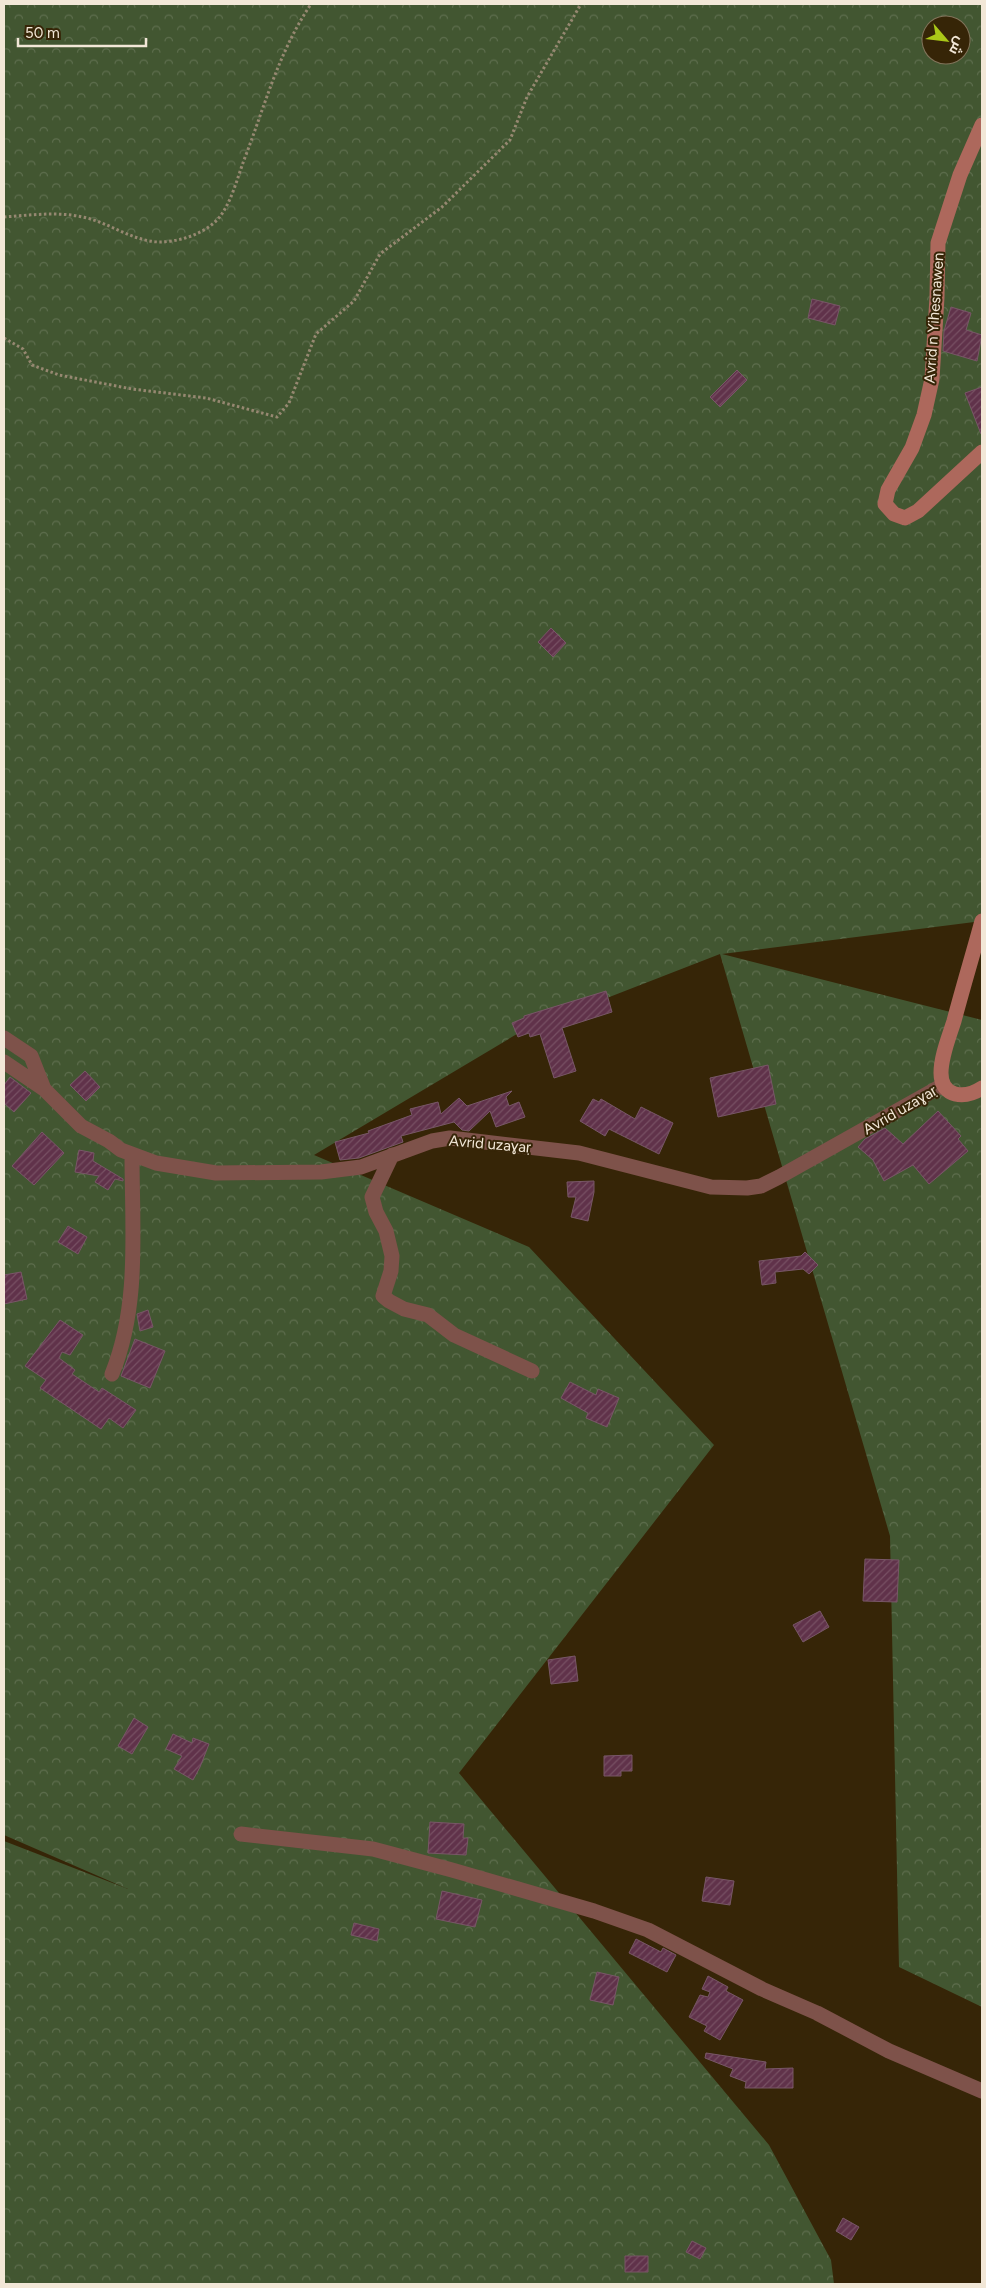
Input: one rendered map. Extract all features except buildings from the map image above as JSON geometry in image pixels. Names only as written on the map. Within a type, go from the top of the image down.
[{"type":"street","name":"Avrid n Yiḥesnawen","points":[[982,125],[960,175],[938,243],[932,379],[924,415],[912,448],[888,490],[886,504],[894,514],[905,518],[918,511],[982,452]]},
{"type":"street","points":[[982,921],[941,1072],[943,1085],[950,1093],[961,1096],[974,1094],[982,1088]]},
{"type":"street","name":"Avrid uzaɣaṛ","points":[[4,1038],[31,1056],[44,1089],[81,1126],[132,1155],[188,1170],[216,1173],[321,1172],[361,1167],[432,1141],[450,1138],[579,1153],[711,1187],[747,1188],[761,1186],[779,1177],[943,1085]]},
{"type":"street","points":[[4,1062],[44,1089]]},
{"type":"street","points":[[112,1374],[129,1320],[132,1270],[132,1155]]},
{"type":"street","points":[[392,1155],[372,1197],[376,1212],[386,1231],[392,1256],[391,1272],[383,1296],[404,1309],[428,1316],[454,1335],[532,1372]]},
{"type":"street","points":[[241,1834],[373,1849],[594,1911],[648,1930],[762,1989],[849,2028],[889,2050],[982,2091]]},
{"type":"path","points":[[4,217],[56,214],[87,218],[133,236],[159,242],[183,239],[205,230],[218,218],[234,189],[272,78],[291,34],[311,4]]},
{"type":"path","points":[[4,338],[22,349],[32,365],[59,375],[132,389],[206,398],[277,416],[289,403],[316,334],[354,301],[380,254],[442,207],[510,140],[527,97],[581,4]]},
{"type":"green space","points":[[4,4],[982,4],[982,921],[722,954],[982,1020],[982,2007],[899,1967],[890,1536],[720,954],[522,1031],[314,1155],[529,1247],[714,1445],[459,1773],[769,2145],[831,2260],[834,2284],[4,2284],[4,1841],[128,1889],[4,1835]]}]
